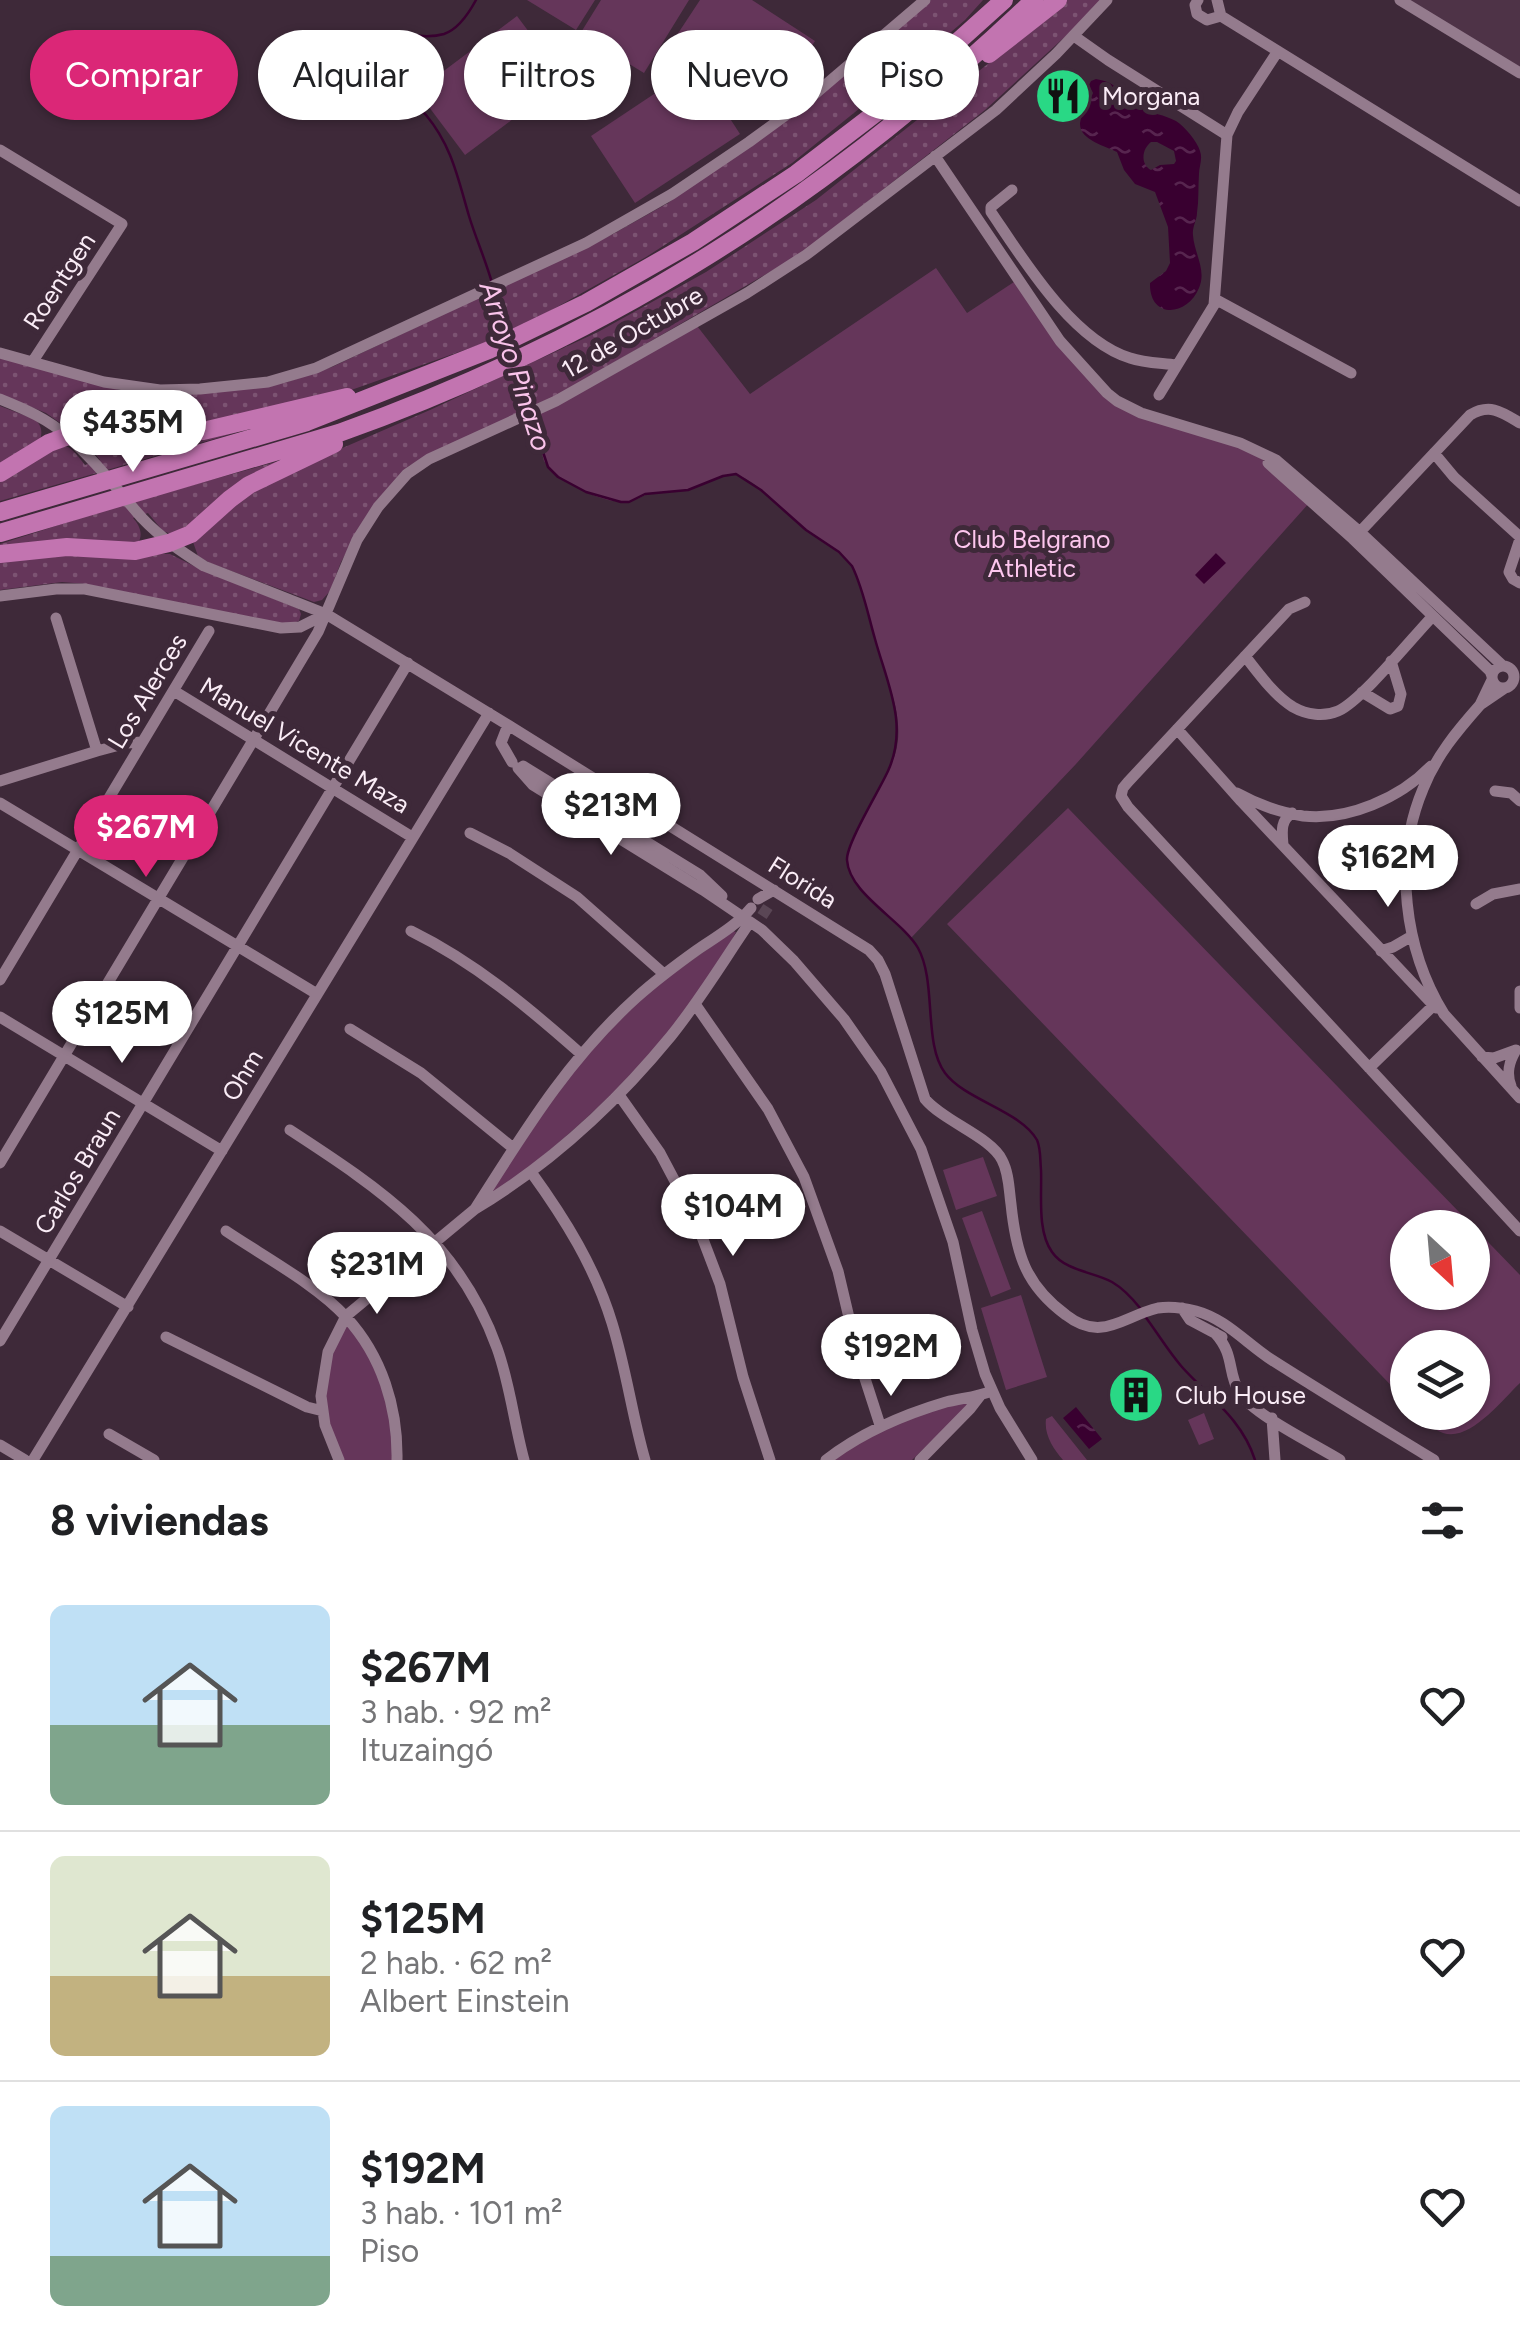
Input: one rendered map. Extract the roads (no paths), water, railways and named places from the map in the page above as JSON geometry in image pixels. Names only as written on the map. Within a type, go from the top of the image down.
[{"type":"highway","points":[[965,30],[991,0]]},
{"type":"highway","points":[[971,30],[1004,0]]},
{"type":"highway","points":[[979,50],[1034,0]]},
{"type":"highway","points":[[979,60],[1058,0]]},
{"type":"highway","points":[[0,512],[289,428],[489,350],[640,274],[745,209],[867,120]]},
{"type":"highway","points":[[0,554],[67,547],[135,551],[191,534],[250,486],[394,413],[538,350],[644,294],[747,232],[846,163],[899,120]]},
{"type":"highway","points":[[0,473],[66,435],[108,424],[168,432],[203,430],[411,383]]},
{"type":"highway","points":[[0,532],[304,444],[394,413]]},
{"type":"highway","points":[[191,534],[191,557]]},
{"type":"street","points":[[0,354],[114,384],[160,390],[268,382],[316,368],[604,235],[702,174],[816,93],[924,0]]},
{"type":"street","name":"12 de Octubre","points":[[0,1163],[318,632],[357,540],[398,483],[429,459],[556,401],[775,275],[996,110],[1107,0]]},
{"type":"street","points":[[1198,0],[1195,10],[1199,17],[1207,20],[1221,16]]},
{"type":"street","points":[[1217,0],[1221,16],[1520,201]]},
{"type":"street","points":[[1400,0],[1520,73]]},
{"type":"street","points":[[1074,36],[1227,135]]},
{"type":"street","points":[[1159,396],[1211,314],[1216,299],[1227,135],[1278,51]]},
{"type":"street","name":"Roentgen","points":[[0,150],[122,224],[33,361]]},
{"type":"street","points":[[935,156],[1060,341],[1107,393],[1160,420],[1240,443],[1356,536],[1512,673]]},
{"type":"street","points":[[1012,190],[991,206],[991,212],[1058,306],[1115,352],[1176,364]]},
{"type":"street","points":[[1216,299],[1351,373]]},
{"type":"street","name":"Florida","points":[[0,399],[34,414],[66,435],[144,520],[169,543],[204,566],[326,614],[489,713],[507,729],[856,940],[878,960],[925,1099],[993,1149],[1002,1160],[1018,1253],[1039,1290],[1068,1317],[1083,1325],[1107,1327],[1166,1307],[1200,1312],[1434,1460]]},
{"type":"street","points":[[1356,536],[1464,420],[1480,410],[1497,410],[1520,423]]},
{"type":"street","points":[[1434,453],[1454,477],[1520,538],[1508,572],[1520,584]]},
{"type":"street","points":[[1356,536],[1432,617],[1490,670],[1495,686],[1512,673]]},
{"type":"street","points":[[0,596],[85,589],[292,629],[326,614]]},
{"type":"street","points":[[1305,602],[1289,609],[1177,729],[1123,788],[1123,799],[1520,1232]]},
{"type":"street","points":[[1245,656],[1278,694],[1303,712],[1338,712],[1432,617]]},
{"type":"street","points":[[56,618],[97,751]]},
{"type":"street","name":"Los Alerces","points":[[0,980],[209,631]]},
{"type":"street","points":[[1362,692],[1390,709],[1398,706],[1401,694],[1391,661]]},
{"type":"street","name":"Carlos Braun","points":[[0,1342],[408,663]]},
{"type":"street","points":[[1480,705],[1497,668],[1512,673]]},
{"type":"street","points":[[1437,1007],[1412,936],[1406,887],[1413,818],[1440,755],[1456,732],[1512,673]]},
{"type":"street","name":"Manuel Vicente Maza","points":[[174,691],[412,837]]},
{"type":"street","name":"Ohm","points":[[34,1460],[489,713]]},
{"type":"street","points":[[507,729],[501,742],[522,768],[753,914],[844,1019],[881,1072],[912,1129],[959,1265],[986,1394],[1032,1460]]},
{"type":"street","points":[[1177,729],[1516,1094]]},
{"type":"street","points":[[0,765],[2,780],[97,751],[142,742]]},
{"type":"street","points":[[1231,790],[1292,813],[1336,814],[1388,797],[1415,781],[1440,755]]},
{"type":"street","points":[[1495,792],[1511,793],[1520,801]]},
{"type":"street","points":[[1388,797],[1404,804],[1413,818]]},
{"type":"street","points":[[0,802],[317,994]]},
{"type":"street","points":[[1283,845],[1282,826],[1292,813]]},
{"type":"street","points":[[470,832],[568,891],[664,974]]},
{"type":"street","points":[[1476,904],[1493,894],[1520,888]]},
{"type":"street","points":[[336,1459],[322,1411],[322,1396],[325,1364],[346,1316],[475,1209],[531,1172],[618,1094],[695,1004],[753,914],[774,890]]},
{"type":"street","points":[[475,1209],[554,1087],[580,1054],[664,974],[753,914]]},
{"type":"street","points":[[410,931],[454,954],[498,985],[580,1054]]},
{"type":"street","points":[[1381,951],[1412,936]]},
{"type":"street","points":[[1520,991],[1520,1008]]},
{"type":"street","points":[[695,1004],[768,1109],[804,1177],[838,1271],[859,1360],[880,1425]]},
{"type":"street","points":[[1369,1068],[1437,1007]]},
{"type":"street","points":[[0,1017],[222,1151]]},
{"type":"street","points":[[350,1029],[420,1073],[513,1148]]},
{"type":"street","points":[[1482,1057],[1494,1058],[1519,1046]]},
{"type":"street","points":[[1516,1094],[1508,1073],[1519,1046]]},
{"type":"street","points":[[618,1094],[660,1154],[696,1221],[720,1284],[742,1378],[770,1460]]},
{"type":"street","points":[[290,1130],[378,1191],[436,1242],[470,1290],[490,1330],[503,1367],[524,1460]]},
{"type":"street","points":[[531,1172],[579,1244],[605,1302],[645,1460]]},
{"type":"street","points":[[0,1231],[128,1307]]},
{"type":"street","points":[[226,1232],[346,1316],[376,1360],[387,1387],[395,1421],[397,1460]]},
{"type":"street","points":[[1182,1308],[1190,1320],[1216,1333],[1225,1344],[1245,1400],[1340,1460]]},
{"type":"street","points":[[166,1337],[322,1411]]},
{"type":"street","points":[[826,1460],[880,1425],[946,1402],[986,1394]]},
{"type":"street","points":[[920,1460],[986,1394]]},
{"type":"street","points":[[1272,1418],[1275,1460]]},
{"type":"street","points":[[110,1434],[154,1460]]},
{"type":"street","points":[[0,1445],[25,1460]]},
{"type":"water","points":[[1091,81],[1111,84],[1140,108],[1176,121],[1200,151],[1193,232],[1201,281],[1193,298],[1178,309],[1162,308],[1151,295],[1150,283],[1170,263],[1168,227],[1155,192],[1135,184],[1117,152],[1088,138],[1081,129],[1081,119],[1093,93]],"holes":[[[1151,142],[1174,151],[1176,161],[1151,170],[1145,164],[1144,152]]]},
{"type":"water","points":[[1216,553],[1226,563],[1204,584],[1195,575]]},
{"type":"water","points":[[1076,1407],[1102,1439],[1089,1449],[1063,1418]]},
{"type":"waterway","name":"Arroyo Pinazo","points":[[476,0],[449,32],[432,36],[384,34],[364,42],[356,52],[365,79],[416,106],[442,139],[492,283]]},
{"type":"waterway","name":"Arroyo Pinazo","points":[[495,291],[507,331]]},
{"type":"waterway","name":"Arroyo Pinazo","points":[[518,368],[529,408]]},
{"type":"waterway","name":"Arroyo Pinazo","points":[[531,416],[548,467],[586,492],[629,502],[645,494],[688,490],[736,474],[852,566],[890,688],[897,737],[888,771],[848,852],[850,872],[866,895],[918,948],[927,978],[934,1046],[945,1073],[966,1091],[1019,1121],[1037,1140],[1042,1223],[1052,1252],[1072,1267],[1116,1285],[1140,1308]]},
{"type":"waterway","name":"Arroyo Pinazo","points":[[1144,1315],[1182,1367],[1233,1420],[1255,1460]]},
{"type":"tunnel","points":[[762,916],[768,907]]},
{"type":"place","name":"Morgana","points":[[1063,96]]},
{"type":"place","name":"Club House","points":[[1136,1395]]},
{"type":"park label","name":"Club Belgrano Athletic","points":[[1032,554]]}]
